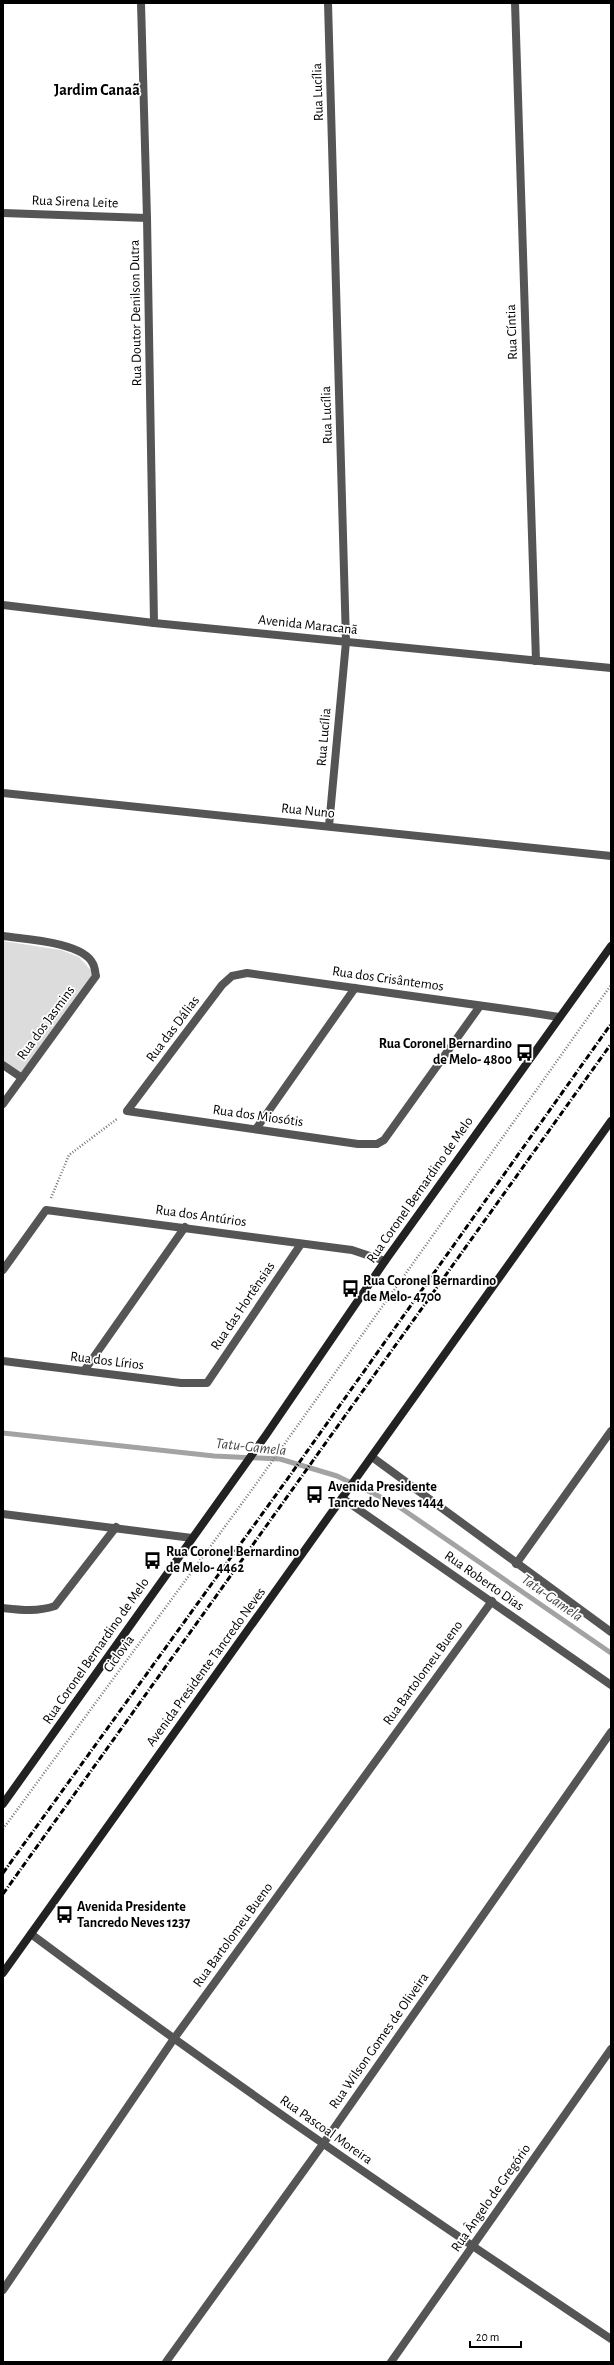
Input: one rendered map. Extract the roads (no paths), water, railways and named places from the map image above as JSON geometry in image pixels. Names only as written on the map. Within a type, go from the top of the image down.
[{"type":"main road","name":"Rua Coronel Bernardino de Melo","points":[[3,1804],[266,1435],[385,1261],[611,946]]},
{"type":"main road","name":"Avenida Presidente Tancredo Neves","points":[[3,1973],[611,1121]]},
{"type":"street","name":"Rua Doutor Denilson Dutra","points":[[141,3],[147,218],[154,623]]},
{"type":"street","name":"Rua Lucília","points":[[328,3],[346,642],[330,826]]},
{"type":"street","name":"Rua Cíntia","points":[[515,3],[536,660]]},
{"type":"street","name":"Rua Sirena Leite","points":[[3,213],[147,218]]},
{"type":"street","name":"Avenida Maracanã","points":[[3,605],[154,623],[611,668]]},
{"type":"street","name":"Rua Nuno","points":[[3,793],[611,856]]},
{"type":"street","name":"Rua dos Jasmins","points":[[3,936],[64,945],[84,954],[93,963],[96,976],[3,1104]]},
{"type":"street","name":"Rua dos Crisântemos","points":[[247,973],[559,1017]]},
{"type":"street","name":"Rua das Dálias","points":[[127,1111],[222,985],[232,976],[247,973]]},
{"type":"street","points":[[256,1129],[355,988]]},
{"type":"street","name":"Rua dos Miosótis","points":[[127,1111],[358,1144],[377,1144],[384,1140],[480,1006]]},
{"type":"street","points":[[3,1065],[22,1078]]},
{"type":"street","name":"Rua dos Antúrios","points":[[3,1270],[46,1210],[185,1226],[301,1244],[352,1250],[385,1261]]},
{"type":"street","points":[[84,1372],[185,1226]]},
{"type":"street","name":"Rua das Hortênsias","points":[[207,1383],[301,1244]]},
{"type":"street","name":"Rua dos Lírios","points":[[3,1361],[181,1383],[207,1383]]},
{"type":"street","points":[[516,1564],[611,1431]]},
{"type":"street","points":[[370,1459],[611,1632]]},
{"type":"street","name":"Rua Roberto Dias","points":[[344,1495],[611,1685]]},
{"type":"street","points":[[3,1514],[116,1527],[192,1538]]},
{"type":"street","points":[[3,1608],[28,1611],[43,1610],[55,1606],[116,1527]]},
{"type":"street","name":"Rua Bartolomeu Bueno","points":[[3,2290],[173,2040],[492,1601]]},
{"type":"street","name":"Rua Wilson Gomes de Oliveira","points":[[166,2362],[323,2144],[611,1732]]},
{"type":"street","name":"Rua Pascoal Moreira","points":[[31,1934],[173,2040],[473,2247],[611,2339]]},
{"type":"street","name":"Rua Ângelo de Gregório","points":[[391,2362],[611,2049]]},
{"type":"waterway","name":"Tatu-Gamela","points":[[3,1433],[214,1456],[280,1459],[337,1476],[395,1504],[611,1653]]},
{"type":"railway","points":[[3,1873],[291,1474],[611,1024]]},
{"type":"railway","points":[[3,1894],[611,1044]]},
{"type":"place","name":"Rua Coronel Bernardino de Melo- 4800","points":[[525,1052]]},
{"type":"place","name":"Rua Coronel Bernardino de Melo- 4700","points":[[350,1289]]},
{"type":"place","name":"Avenida Presidente Tancredo Neves 1444","points":[[315,1495]]},
{"type":"place","name":"Rua Coronel Bernardino de Melo- 4462","points":[[153,1560]]},
{"type":"place","name":"Avenida Presidente Tancredo Neves 1237","points":[[64,1915]]},
{"type":"district","name":"Jardim Canaã","points":[[97,90]]}]
